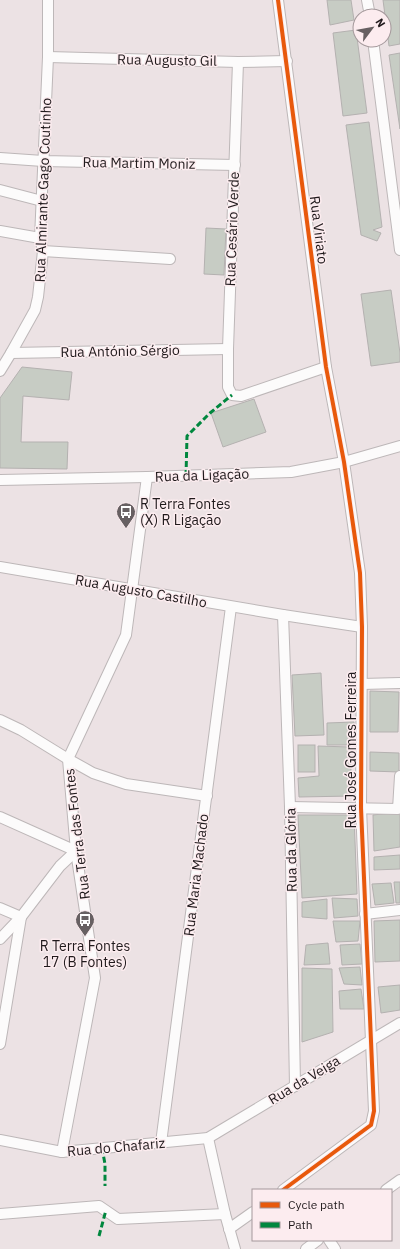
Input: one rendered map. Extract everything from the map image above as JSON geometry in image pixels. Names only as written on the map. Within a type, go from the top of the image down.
[{"type":"street","name":"Rua Almirante Gago Coutinho","points":[[0,371],[12,353],[35,310],[38,297],[43,251],[40,238],[48,57],[48,0]]},
{"type":"street","name":"Rua Viriato","points":[[278,0],[326,367],[344,462]]},
{"type":"street","points":[[374,48],[400,250]]},
{"type":"street","name":"Rua Augusto Gil","points":[[48,57],[238,62],[287,61]]},
{"type":"street","name":"Rua Cesário Verde","points":[[238,62],[228,387],[232,395],[241,396],[326,367]]},
{"type":"street","name":"Rua Martim Moniz","points":[[0,158],[43,161],[235,165]]},
{"type":"street","points":[[0,190],[42,201]]},
{"type":"street","points":[[0,231],[40,238]]},
{"type":"street","points":[[43,251],[170,259]]},
{"type":"street","name":"Rua António Sérgio","points":[[12,353],[228,349]]},
{"type":"street","name":"Rua da Ligação","points":[[0,480],[291,472],[344,462],[400,446]]},
{"type":"street","name":"Rua José Gomes Ferreira","points":[[284,1189],[372,1125],[374,1111],[361,808],[362,627],[360,573],[344,462]]},
{"type":"street","name":"Rua Terra das Fontes","points":[[62,1152],[95,978],[76,851],[68,759],[126,635],[146,477]]},
{"type":"street","name":"Rua Augusto Castilho","points":[[0,567],[362,627]]},
{"type":"street","name":"Rua Maria Machado","points":[[161,1143],[231,606]]},
{"type":"street","name":"Rua da Glória","points":[[283,615],[290,807],[295,1086]]},
{"type":"street","points":[[362,684],[400,683]]},
{"type":"street","points":[[0,720],[21,730],[93,773],[126,784],[207,796]]},
{"type":"street","points":[[290,807],[398,809],[400,776]]},
{"type":"street","points":[[0,817],[76,851],[60,866],[21,917],[0,938],[16,948]]},
{"type":"street","points":[[0,908],[21,917]]},
{"type":"street","points":[[366,914],[400,910]]},
{"type":"street","points":[[0,1044],[21,917]]},
{"type":"street","name":"Rua da Veiga","points":[[208,1138],[400,1022]]},
{"type":"street","points":[[208,1138],[225,1214],[235,1249]]},
{"type":"street","name":"Rua do Chafariz","points":[[0,1140],[62,1152],[208,1138]]},
{"type":"street","points":[[387,1189],[400,1180]]},
{"type":"street","points":[[0,1214],[99,1206],[118,1219],[225,1214]]},
{"type":"street","points":[[229,1229],[252,1213]]},
{"type":"street","points":[[306,1249],[317,1241]]},
{"type":"street","points":[[330,1241],[336,1249]]},
{"type":"building","points":[[327,0],[351,0],[352,20],[330,25]]},
{"type":"building","points":[[383,0],[400,0],[400,44],[392,45],[392,8],[384,8]]},
{"type":"building","points":[[352,31],[352,48],[358,48],[367,113],[343,116],[333,33]]},
{"type":"building","points":[[400,53],[400,129],[389,55]]},
{"type":"building","points":[[369,122],[382,227],[373,230],[381,233],[377,241],[361,235],[346,125]]},
{"type":"building","points":[[206,228],[226,229],[224,275],[204,274]]},
{"type":"building","points":[[391,290],[400,362],[371,366],[361,294]]},
{"type":"building","points":[[22,367],[72,372],[69,400],[23,396],[21,442],[68,442],[67,469],[0,468],[0,398]]},
{"type":"building","points":[[254,399],[266,432],[223,447],[211,413]]},
{"type":"building","points":[[321,673],[324,735],[295,736],[292,675]]},
{"type":"building","points":[[370,691],[399,692],[398,732],[370,732]]},
{"type":"building","points":[[354,722],[354,745],[327,745],[327,723]]},
{"type":"building","points":[[298,745],[315,745],[315,772],[298,772]]},
{"type":"building","points":[[318,746],[350,747],[352,796],[299,797],[298,778],[319,776]]},
{"type":"building","points":[[370,752],[399,753],[399,772],[370,771]]},
{"type":"building","points":[[400,812],[400,847],[374,851],[373,815]]},
{"type":"building","points":[[298,815],[354,815],[357,894],[302,898]]},
{"type":"building","points":[[400,855],[400,869],[374,870],[374,857]]},
{"type":"building","points":[[394,882],[400,882],[400,903],[396,903]]},
{"type":"building","points":[[391,883],[394,903],[375,905],[372,884]]},
{"type":"building","points":[[332,898],[357,899],[358,916],[334,918]]},
{"type":"building","points":[[327,899],[327,919],[302,917],[302,902]]},
{"type":"building","points":[[400,920],[400,961],[375,962],[374,921]]},
{"type":"building","points":[[333,921],[360,921],[358,941],[336,942]]},
{"type":"building","points":[[328,943],[330,964],[304,965],[306,945]]},
{"type":"building","points":[[360,944],[362,964],[342,965],[340,945]]},
{"type":"building","points":[[360,967],[362,985],[344,984],[339,968]]},
{"type":"building","points":[[302,968],[332,969],[333,1032],[302,1042]]},
{"type":"building","points":[[400,985],[400,1010],[381,1013],[378,987]]},
{"type":"building","points":[[361,989],[364,1009],[340,1009],[339,991]]},
{"type":"marked path","points":[[186,476],[187,436],[210,413],[232,395]]},
{"type":"marked path","points":[[102,1148],[105,1164],[105,1186]]},
{"type":"marked path","points":[[99,1236],[106,1210]]},
{"type":"cycle path","points":[[278,0],[326,367],[344,462],[360,573],[362,627],[361,808],[374,1111],[371,1125],[284,1189]]},
{"type":"place","name":"R Terra Fontes (X) R Ligação","points":[[126,529]]},
{"type":"place","name":"R Terra Fontes 17 (B Fontes)","points":[[85,937]]}]
